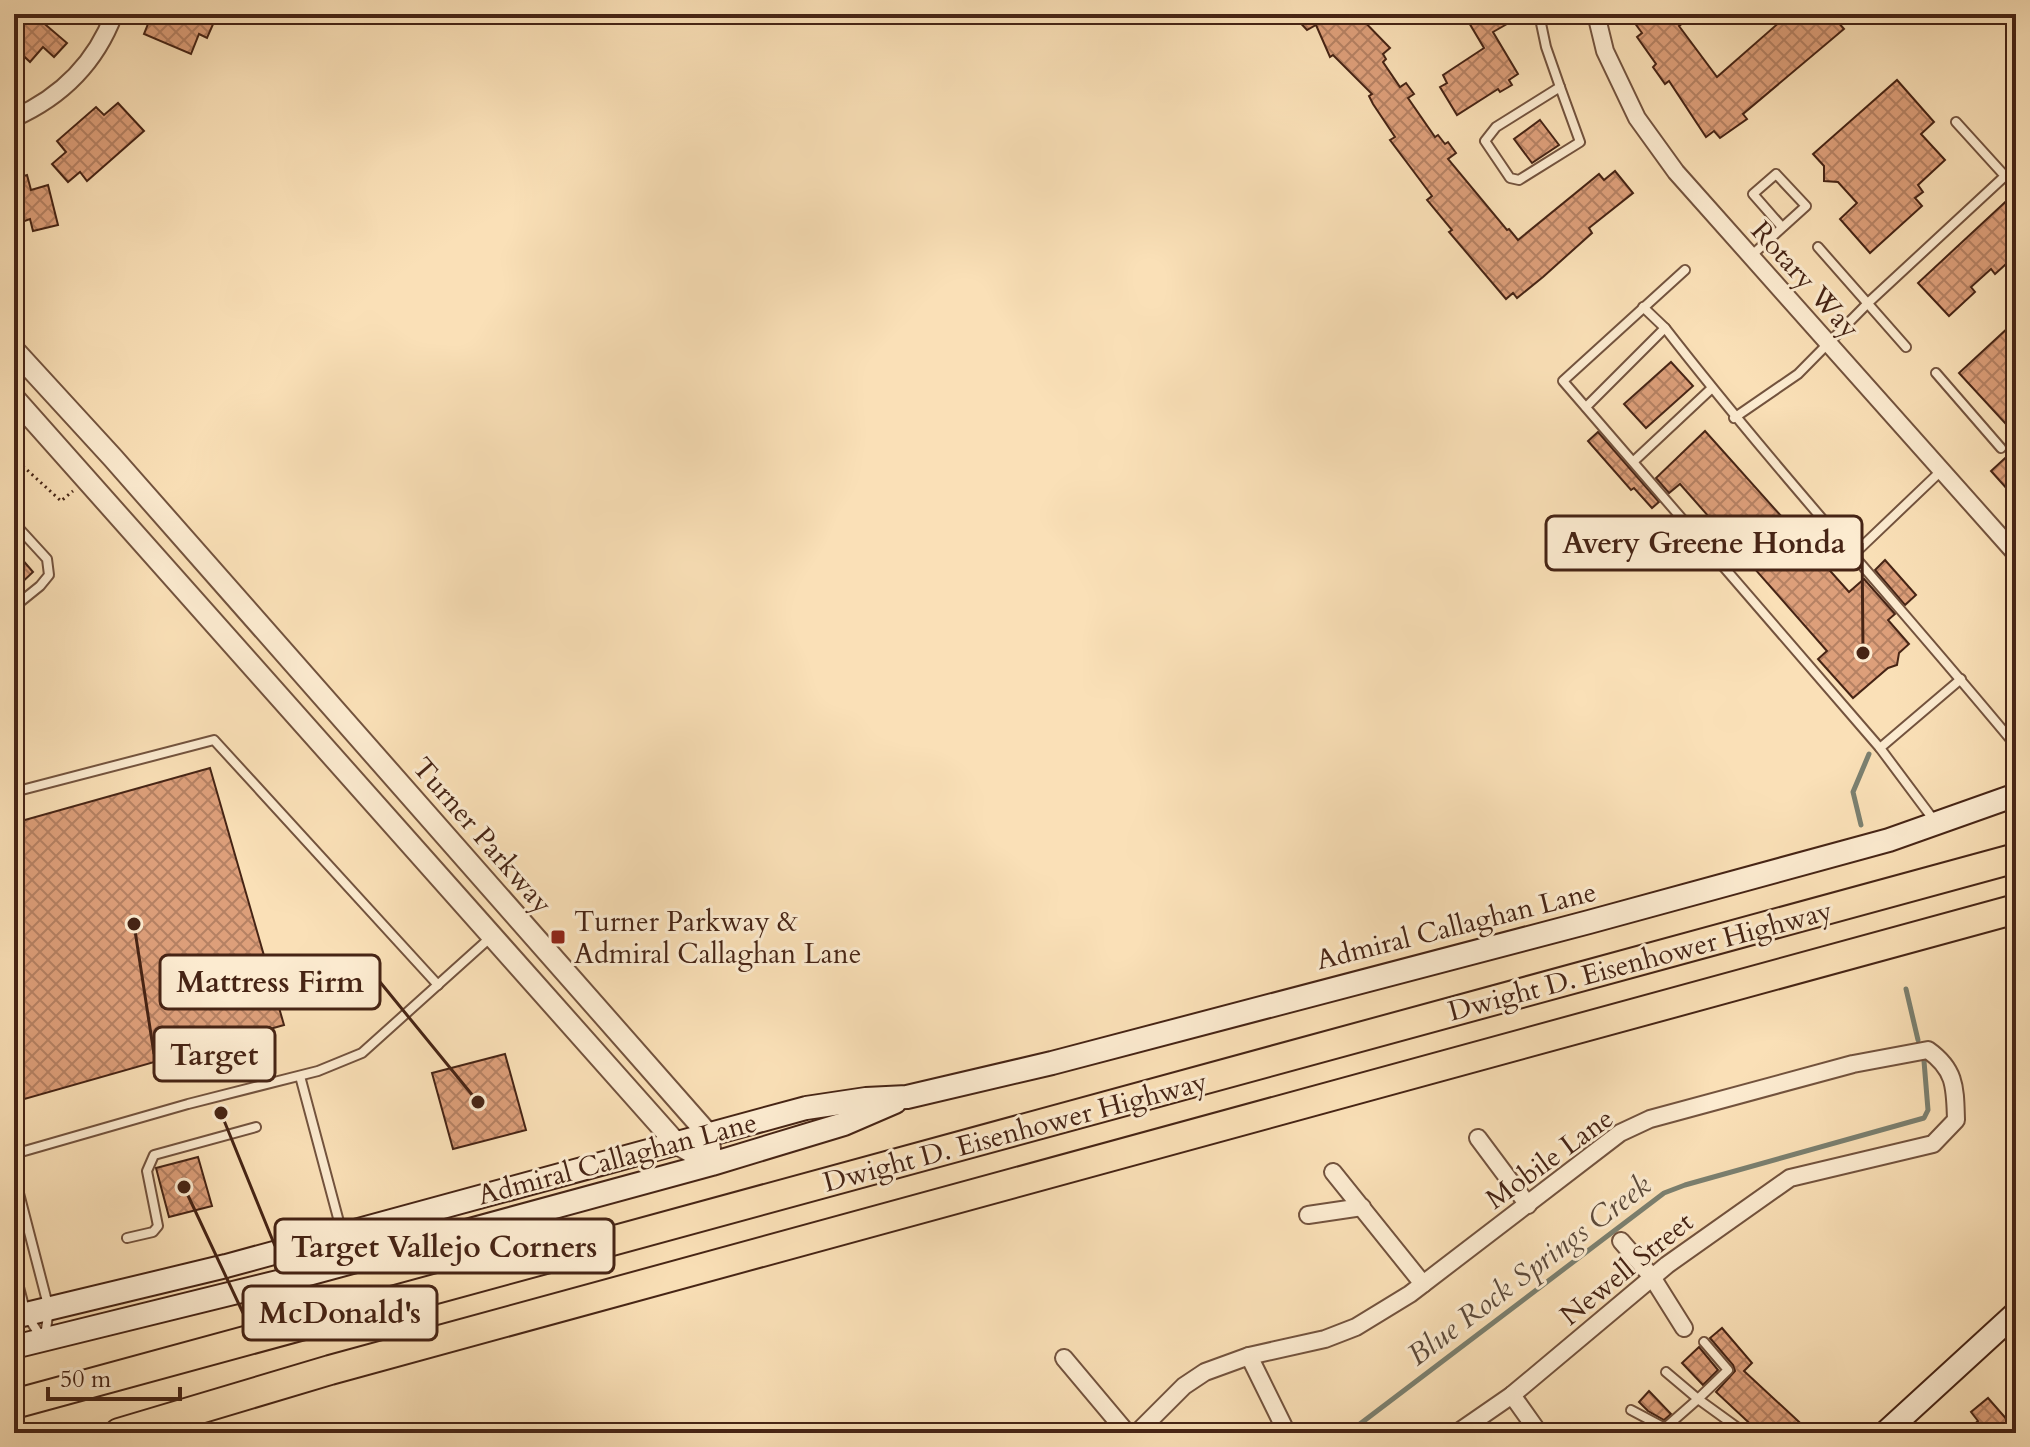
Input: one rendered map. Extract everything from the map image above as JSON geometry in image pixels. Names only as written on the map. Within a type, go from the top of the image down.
[{"type":"highway","name":"Dwight D. Eisenhower Highway","points":[[14,1404],[2016,858]]},
{"type":"highway","name":"Dwight D. Eisenhower Highway","points":[[119,1433],[330,1370],[2016,909]]},
{"type":"main road","name":"Admiral Callaghan Lane","points":[[20,1315],[342,1234],[820,1105],[907,1097],[1052,1063],[1889,840],[2016,795]]},
{"type":"main road","name":"Admiral Callaghan Lane","points":[[14,1347],[290,1279],[712,1164],[844,1124],[907,1097]]},
{"type":"main road","points":[[1890,1432],[2016,1313]]},
{"type":"street","points":[[14,118],[39,107],[76,76],[94,55],[114,14]]},
{"type":"street","name":"Rotary Way","points":[[1596,14],[1605,51],[1637,118],[1676,172],[2016,554]]},
{"type":"street","name":"Turner Parkway","points":[[14,350],[113,458],[708,1134]]},
{"type":"street","points":[[14,398],[676,1143],[712,1164]]},
{"type":"street","name":"Mobile Lane","points":[[1137,1433],[1184,1386],[1205,1372],[1249,1356],[1325,1339],[1356,1327],[1423,1284],[1620,1133],[1650,1119],[1853,1064],[1928,1050],[1943,1061],[1954,1082],[1956,1120],[1933,1144],[1839,1165]]},
{"type":"street","points":[[708,1134],[712,1164]]},
{"type":"street","points":[[1478,1138],[1528,1205]]},
{"type":"street","name":"Newell Street","points":[[1457,1433],[1512,1395],[1652,1277],[1790,1178],[1839,1165]]},
{"type":"street","points":[[1333,1172],[1423,1284]]},
{"type":"street","points":[[1308,1215],[1362,1207]]},
{"type":"street","points":[[1621,1241],[1652,1277],[1684,1328]]},
{"type":"street","points":[[1249,1356],[1287,1433]]},
{"type":"street","points":[[1064,1358],[1127,1433]]},
{"type":"street","points":[[1512,1395],[1539,1433]]},
{"type":"street","points":[[942,1433],[971,1433]]},
{"type":"lane","points":[[1539,14],[1546,47],[1580,142],[1519,180],[1510,178],[1485,141],[1496,127],[1560,87]]},
{"type":"lane","points":[[1734,418],[1798,374],[1869,302],[2005,176],[1956,122]]},
{"type":"lane","points":[[1751,256],[1806,206],[1776,174],[1753,194],[1782,227]]},
{"type":"lane","points":[[1818,247],[1906,347]]},
{"type":"lane","points":[[1685,270],[1563,381],[1880,748],[1936,823]]},
{"type":"lane","points":[[1643,307],[1665,328],[1734,418],[2016,746]]},
{"type":"lane","points":[[1586,407],[1665,328]]},
{"type":"lane","points":[[1936,373],[2001,448]]},
{"type":"lane","points":[[1634,461],[1712,388]]},
{"type":"lane","points":[[1854,554],[1942,470]]},
{"type":"lane","points":[[14,523],[47,559],[49,575],[14,607]]},
{"type":"lane","points":[[1880,748],[1961,679]]},
{"type":"lane","points":[[14,792],[214,740],[438,985]]},
{"type":"lane","points":[[14,1154],[188,1104],[300,1076],[362,1053],[492,936]]},
{"type":"lane","points":[[300,1076],[342,1234]]},
{"type":"lane","points":[[127,1238],[153,1232],[158,1226],[147,1171],[154,1155],[256,1127]]},
{"type":"lane","points":[[14,1174],[49,1309],[44,1341]]},
{"type":"lane","points":[[14,1268],[20,1315],[44,1341]]},
{"type":"lane","points":[[1631,1410],[1665,1428],[1698,1399],[1728,1370],[1704,1342]]},
{"type":"lane","points":[[1666,1372],[1745,1433]]},
{"type":"path","points":[[14,458],[61,501],[89,480]]},
{"type":"building","points":[[33,14],[67,43],[54,57],[43,47],[30,62],[14,47],[14,35]]},
{"type":"building","points":[[164,14],[196,14],[214,22],[207,38],[199,34],[191,54],[144,34],[150,19],[160,23]]},
{"type":"building","points":[[1292,14],[1357,14],[1390,48],[1383,54],[1386,59],[1383,62],[1400,87],[1406,83],[1414,94],[1408,98],[1435,137],[1438,135],[1445,144],[1448,142],[1456,153],[1448,159],[1518,240],[1599,174],[1604,180],[1615,171],[1633,193],[1589,228],[1592,233],[1543,277],[1517,298],[1513,293],[1506,299],[1449,232],[1452,230],[1427,200],[1432,196],[1390,140],[1395,137],[1373,104],[1369,96],[1372,94],[1333,55],[1330,57],[1316,25],[1307,30]]},
{"type":"building","points":[[1480,14],[1501,14],[1507,24],[1493,32],[1518,74],[1509,80],[1512,85],[1500,92],[1498,89],[1457,115],[1440,87],[1447,83],[1443,75],[1484,48],[1468,21]]},
{"type":"building","points":[[1645,14],[1652,14],[1657,21],[1667,14],[1676,14],[1683,23],[1679,26],[1717,77],[1782,20],[1776,14],[1831,14],[1844,29],[1743,114],[1747,119],[1720,138],[1714,131],[1706,137],[1669,81],[1665,84],[1653,67],[1656,64],[1637,37],[1642,33],[1634,22]]},
{"type":"building","points":[[1897,80],[1934,122],[1921,134],[1945,160],[1918,185],[1923,192],[1915,198],[1922,206],[1870,253],[1840,219],[1857,203],[1838,182],[1824,181],[1824,166],[1813,154]]},
{"type":"building","points":[[118,103],[144,131],[87,181],[80,172],[68,182],[52,164],[66,152],[57,141],[96,107],[104,115]]},
{"type":"building","points":[[1540,120],[1559,145],[1532,163],[1514,139]]},
{"type":"building","points":[[27,175],[31,190],[48,185],[58,225],[33,231],[30,219],[19,223],[14,205],[14,179]]},
{"type":"building","points":[[2016,192],[2016,255],[1995,274],[1991,269],[1971,287],[1975,292],[1949,316],[1918,283]]},
{"type":"building","points":[[2010,326],[2016,333],[2016,435],[1959,373]]},
{"type":"building","points":[[1671,362],[1693,386],[1646,428],[1624,404]]},
{"type":"building","points":[[1705,431],[1849,592],[1864,579],[1895,614],[1888,620],[1909,644],[1899,653],[1897,665],[1888,668],[1853,698],[1818,659],[1827,651],[1680,484],[1669,493],[1656,478]]},
{"type":"building","points":[[1598,432],[1659,502],[1652,508],[1634,488],[1631,490],[1588,441]]},
{"type":"building","points":[[2016,448],[2016,499],[1991,471]]},
{"type":"building","points":[[14,550],[33,572],[14,590]]},
{"type":"building","points":[[1885,560],[1916,595],[1905,605],[1875,570]]},
{"type":"building","points":[[210,768],[284,1025],[14,1102],[14,823]]},
{"type":"building","points":[[505,1054],[526,1130],[453,1149],[432,1073]]},
{"type":"building","points":[[198,1157],[212,1206],[169,1217],[156,1168]]},
{"type":"building","points":[[1722,1328],[1752,1363],[1744,1371],[1811,1433],[1760,1433],[1716,1392],[1735,1371],[1710,1338]]},
{"type":"building","points":[[1699,1347],[1718,1370],[1703,1385],[1682,1363]]},
{"type":"building","points":[[1649,1391],[1671,1414],[1664,1420],[1639,1402]]},
{"type":"building","points":[[1988,1398],[2016,1433],[1964,1433],[1978,1421],[1971,1412]]},
{"type":"waterway","points":[[1861,825],[1853,792],[1869,754]]},
{"type":"waterway","points":[[1906,989],[1918,1040]]},
{"type":"waterway","name":"Blue Rock Springs Creek","points":[[1348,1433],[1664,1193],[1924,1118],[1928,1110],[1924,1061]]},
{"type":"place","name":"Avery Greene Honda","points":[[1863,653]]},
{"type":"place","name":"Target","points":[[134,924]]},
{"type":"place","name":"Turner Parkway & Admiral Callaghan Lane","points":[[558,937]]},
{"type":"place","name":"Mattress Firm","points":[[478,1102]]},
{"type":"place","name":"Target Vallejo Corners","points":[[221,1113]]},
{"type":"place","name":"McDonald's","points":[[184,1187]]}]
